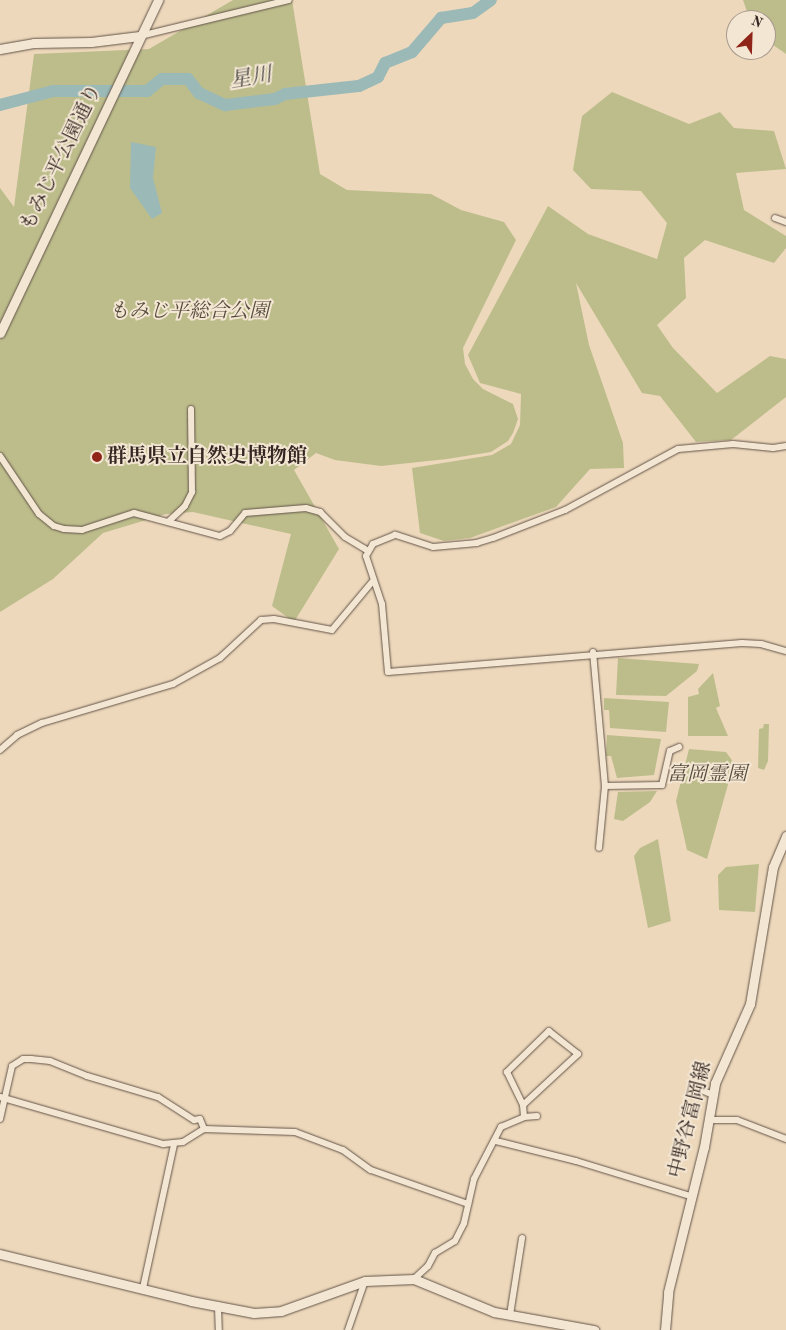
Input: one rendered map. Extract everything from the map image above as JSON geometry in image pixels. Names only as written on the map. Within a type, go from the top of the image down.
[{"type":"street","name":"もみじ平公園通り","points":[[0,333],[158,0]]},
{"type":"street","points":[[0,49],[34,43],[91,42],[140,36],[289,0]]},
{"type":"street","points":[[775,218],[786,222]]},
{"type":"street","points":[[168,522],[184,506],[192,492],[192,409]]},
{"type":"street","points":[[367,550],[373,544],[395,535],[433,547],[477,543],[565,510],[678,448],[726,444],[773,448],[786,446]]},
{"type":"street","points":[[0,456],[33,507],[54,526],[82,530],[134,513],[220,536],[230,532],[245,513],[306,508],[320,512],[344,537],[367,550],[373,581],[382,604],[388,672],[593,652],[702,648],[742,643],[761,644],[786,650]]},
{"type":"street","points":[[0,750],[17,734],[42,723],[173,684],[220,658],[261,620],[274,618],[332,630],[373,581]]},
{"type":"street","points":[[593,652],[605,786],[599,848]]},
{"type":"street","points":[[605,786],[662,785],[670,751],[679,747]]},
{"type":"street","name":"中野谷富岡線","points":[[665,1330],[668,1292],[709,1120],[713,1094],[720,1069],[750,1004],[773,867],[786,836]]},
{"type":"street","points":[[523,1105],[578,1054],[549,1031],[508,1072],[523,1105],[524,1117]]},
{"type":"street","points":[[0,1119],[1,1098],[6,1094],[12,1066],[17,1062],[50,1061],[87,1076],[158,1097],[194,1120],[200,1118],[204,1129]]},
{"type":"street","points":[[696,1088],[713,1094]]},
{"type":"street","points":[[1,1098],[54,1115],[174,1145],[204,1129],[295,1132],[343,1150],[372,1170],[468,1204]]},
{"type":"street","points":[[414,1279],[428,1266],[435,1253],[454,1241],[464,1223],[474,1179],[502,1127],[524,1117],[537,1116]]},
{"type":"street","points":[[709,1120],[737,1120],[786,1139]]},
{"type":"street","points":[[496,1141],[576,1161],[690,1196]]},
{"type":"street","points":[[143,1288],[174,1145]]},
{"type":"street","points":[[510,1316],[522,1238]]},
{"type":"street","points":[[0,1254],[218,1307],[254,1313],[281,1311],[365,1281],[414,1279],[471,1305],[510,1316],[594,1330]]},
{"type":"street","points":[[348,1330],[365,1281]]},
{"type":"street","points":[[218,1307],[219,1330]]},
{"type":"green space","name":"もみじ平総合公園","points":[[233,0],[292,0],[320,174],[347,190],[431,194],[461,210],[504,222],[516,240],[463,348],[465,364],[473,379],[483,389],[513,404],[518,419],[513,433],[508,441],[491,452],[381,466],[335,460],[316,453],[294,470],[339,549],[294,622],[272,606],[291,534],[193,512],[166,514],[103,533],[53,579],[0,612],[0,188],[14,207],[34,54],[149,49]]},
{"type":"green space","points":[[743,0],[786,0],[786,54],[776,47],[776,10],[746,10]]},
{"type":"green space","points":[[612,92],[689,124],[720,112],[734,128],[774,131],[786,169],[736,173],[744,210],[786,236],[786,248],[774,263],[705,240],[684,258],[686,298],[657,325],[673,348],[717,393],[770,356],[786,359],[786,397],[731,440],[696,442],[660,396],[642,393],[576,283],[589,345],[623,443],[624,468],[590,469],[556,507],[470,538],[444,541],[420,533],[412,468],[492,455],[511,444],[520,425],[521,394],[480,383],[468,355],[548,206],[588,234],[657,259],[667,223],[641,191],[591,189],[573,170],[582,116]]},
{"type":"green space","points":[[618,658],[699,664],[697,671],[666,696],[616,695]]},
{"type":"green space","points":[[713,673],[720,706],[716,708],[728,736],[688,736],[688,697],[699,694],[698,689]]},
{"type":"green space","points":[[604,698],[669,702],[666,732],[610,728],[609,710],[604,710]]},
{"type":"green space","points":[[764,724],[769,724],[768,761],[764,770],[758,768],[759,729],[763,728]]},
{"type":"green space","points":[[607,735],[661,739],[654,775],[617,778],[611,756],[606,756]]},
{"type":"green space","name":"富岡霊園","points":[[689,749],[726,752],[734,763],[707,859],[687,850],[676,801]]},
{"type":"green space","points":[[657,791],[650,802],[623,821],[614,819],[618,792]]},
{"type":"green space","points":[[658,839],[671,921],[648,928],[634,856],[640,848]]},
{"type":"green space","points":[[759,864],[755,912],[719,910],[718,875],[726,867]]},
{"type":"water","points":[[131,142],[156,147],[153,178],[162,213],[152,219],[130,188]]},
{"type":"waterway","name":"星川","points":[[0,105],[53,91],[147,91],[162,79],[188,79],[199,93],[225,105],[275,99],[285,94],[359,86],[378,77],[385,63],[412,52],[441,18],[473,13],[491,0]]},
{"type":"place","name":"群馬県立自然史博物館","points":[[97,457]]}]
